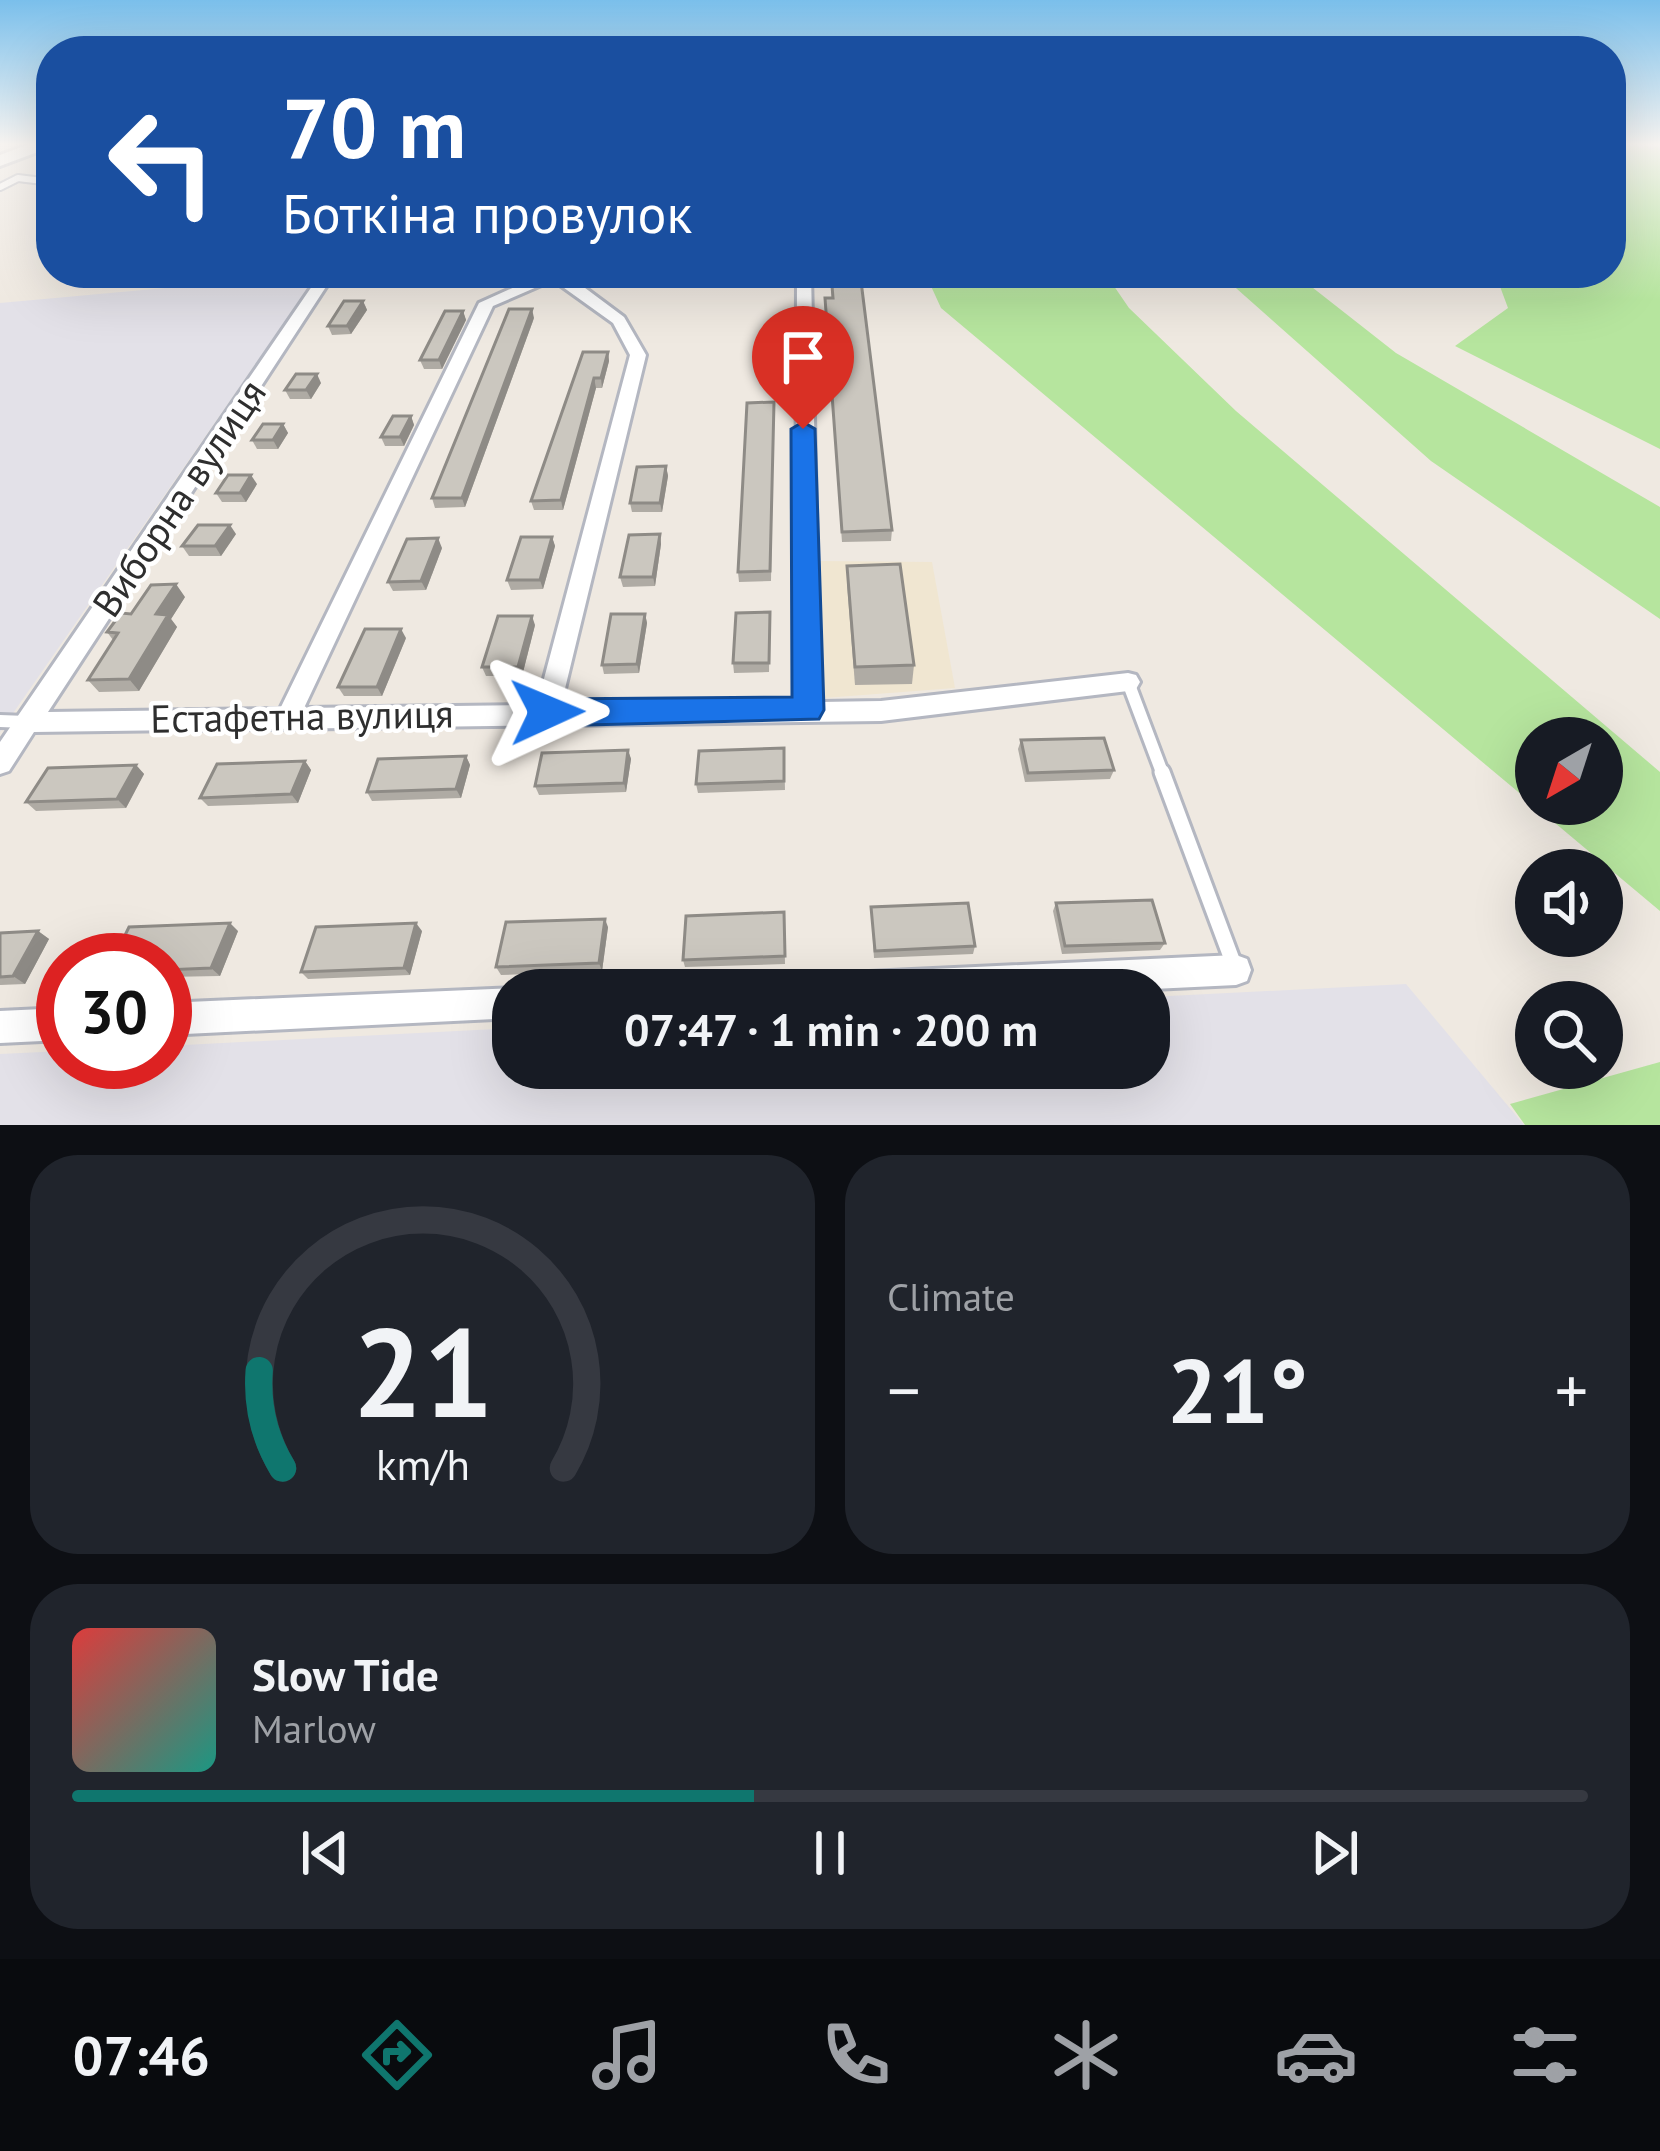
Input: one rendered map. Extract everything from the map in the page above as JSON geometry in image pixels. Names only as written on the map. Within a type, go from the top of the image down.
[{"type":"street","name":"Виборна вулиця","points":[[29,722],[318,288]]},
{"type":"street","points":[[289,716],[487,303],[523,288]]},
{"type":"street","points":[[547,712],[638,355],[619,320],[576,288]]},
{"type":"street","points":[[804,288],[808,710]]},
{"type":"street","name":"Естафетна вулиця","points":[[29,722],[881,711],[1128,682]]},
{"type":"street","points":[[0,763],[29,722]]},
{"type":"street","points":[[1170,973],[1236,970]]},
{"type":"street","points":[[192,1018],[492,1004]]},
{"type":"street","points":[[0,1027],[36,1025]]},
{"type":"lane","points":[[1128,682],[1236,970]]},
{"type":"lane","points":[[0,721],[29,722]]},
{"type":"shaded area","points":[[164,288],[308,288],[0,732],[0,303]]},
{"type":"shaded area","points":[[818,561],[932,562],[955,688],[824,698]]},
{"type":"shaded area","points":[[1406,984],[1524,1125],[0,1125],[0,1054],[36,1052],[36,1089],[192,1089],[192,1045],[492,1029],[492,1089],[1170,1089],[1170,996]]},
{"type":"green space","points":[[1626,196],[1660,196],[1660,449],[1455,346],[1508,308],[1501,288],[1626,288]]},
{"type":"green space","points":[[932,288],[1115,288],[1129,308],[1236,411],[1595,717],[1515,717],[1515,789],[941,308]]},
{"type":"green space","points":[[1236,288],[1313,288],[1396,353],[1660,507],[1660,619],[1431,461]]},
{"type":"green space","points":[[1623,740],[1660,772],[1660,911],[1623,880],[1623,849],[1586,849],[1557,825],[1623,825]]},
{"type":"green space","points":[[1660,1062],[1660,1125],[1525,1125],[1510,1104],[1564,1089],[1623,1089],[1623,1072]]},
{"type":"building","points":[[832,288],[862,288],[892,530],[842,532],[825,298],[833,298]]},
{"type":"building","points":[[344,301],[363,301],[347,326],[328,326]]},
{"type":"building","points":[[509,309],[532,309],[462,498],[432,498]]},
{"type":"building","points":[[445,311],[463,311],[439,360],[420,360]]},
{"type":"building","points":[[583,352],[608,352],[601,378],[594,378],[561,500],[531,501]]},
{"type":"building","points":[[296,374],[317,374],[306,390],[285,390]]},
{"type":"building","points":[[774,402],[770,571],[738,572],[747,403]]},
{"type":"building","points":[[393,416],[411,416],[400,437],[381,437]]},
{"type":"building","points":[[263,424],[283,424],[273,440],[252,440]]},
{"type":"building","points":[[666,466],[660,503],[630,503],[637,467]]},
{"type":"building","points":[[228,475],[251,475],[240,493],[216,493]]},
{"type":"building","points":[[198,525],[230,525],[215,546],[182,546]]},
{"type":"building","points":[[660,534],[653,577],[620,577],[629,535]]},
{"type":"building","points":[[521,537],[552,537],[540,580],[507,580]]},
{"type":"building","points":[[438,538],[421,581],[388,582],[407,539]]},
{"type":"building","points":[[900,564],[914,665],[855,667],[847,566]]},
{"type":"building","points":[[176,584],[156,614],[168,615],[129,679],[88,680],[118,633],[107,632],[121,613],[131,614],[151,585]]},
{"type":"building","points":[[770,612],[769,663],[733,663],[736,613]]},
{"type":"building","points":[[611,614],[645,614],[637,664],[602,665]]},
{"type":"building","points":[[498,616],[532,616],[518,667],[482,667]]},
{"type":"building","points":[[365,629],[401,629],[377,687],[338,687]]},
{"type":"building","points":[[1104,738],[1114,770],[1028,773],[1021,740]]},
{"type":"building","points":[[784,748],[784,781],[696,784],[699,751]]},
{"type":"building","points":[[628,750],[624,783],[535,786],[542,753]]},
{"type":"building","points":[[466,756],[456,789],[367,792],[378,759]]},
{"type":"building","points":[[305,761],[291,794],[200,798],[217,764]]},
{"type":"building","points":[[136,765],[117,799],[26,802],[48,768]]},
{"type":"building","points":[[1152,900],[1165,943],[1065,946],[1056,903]]},
{"type":"building","points":[[968,903],[975,946],[875,951],[871,907]]},
{"type":"building","points":[[784,912],[785,956],[683,960],[686,916]]},
{"type":"building","points":[[605,919],[599,963],[496,967],[506,922]]},
{"type":"building","points":[[230,923],[211,968],[192,969],[192,933],[126,933],[129,927]]},
{"type":"building","points":[[416,923],[404,968],[301,972],[316,927]]},
{"type":"building","points":[[38,931],[13,976],[0,977],[0,933]]},
{"type":"route","points":[[547,712],[808,710],[803,429]]}]
